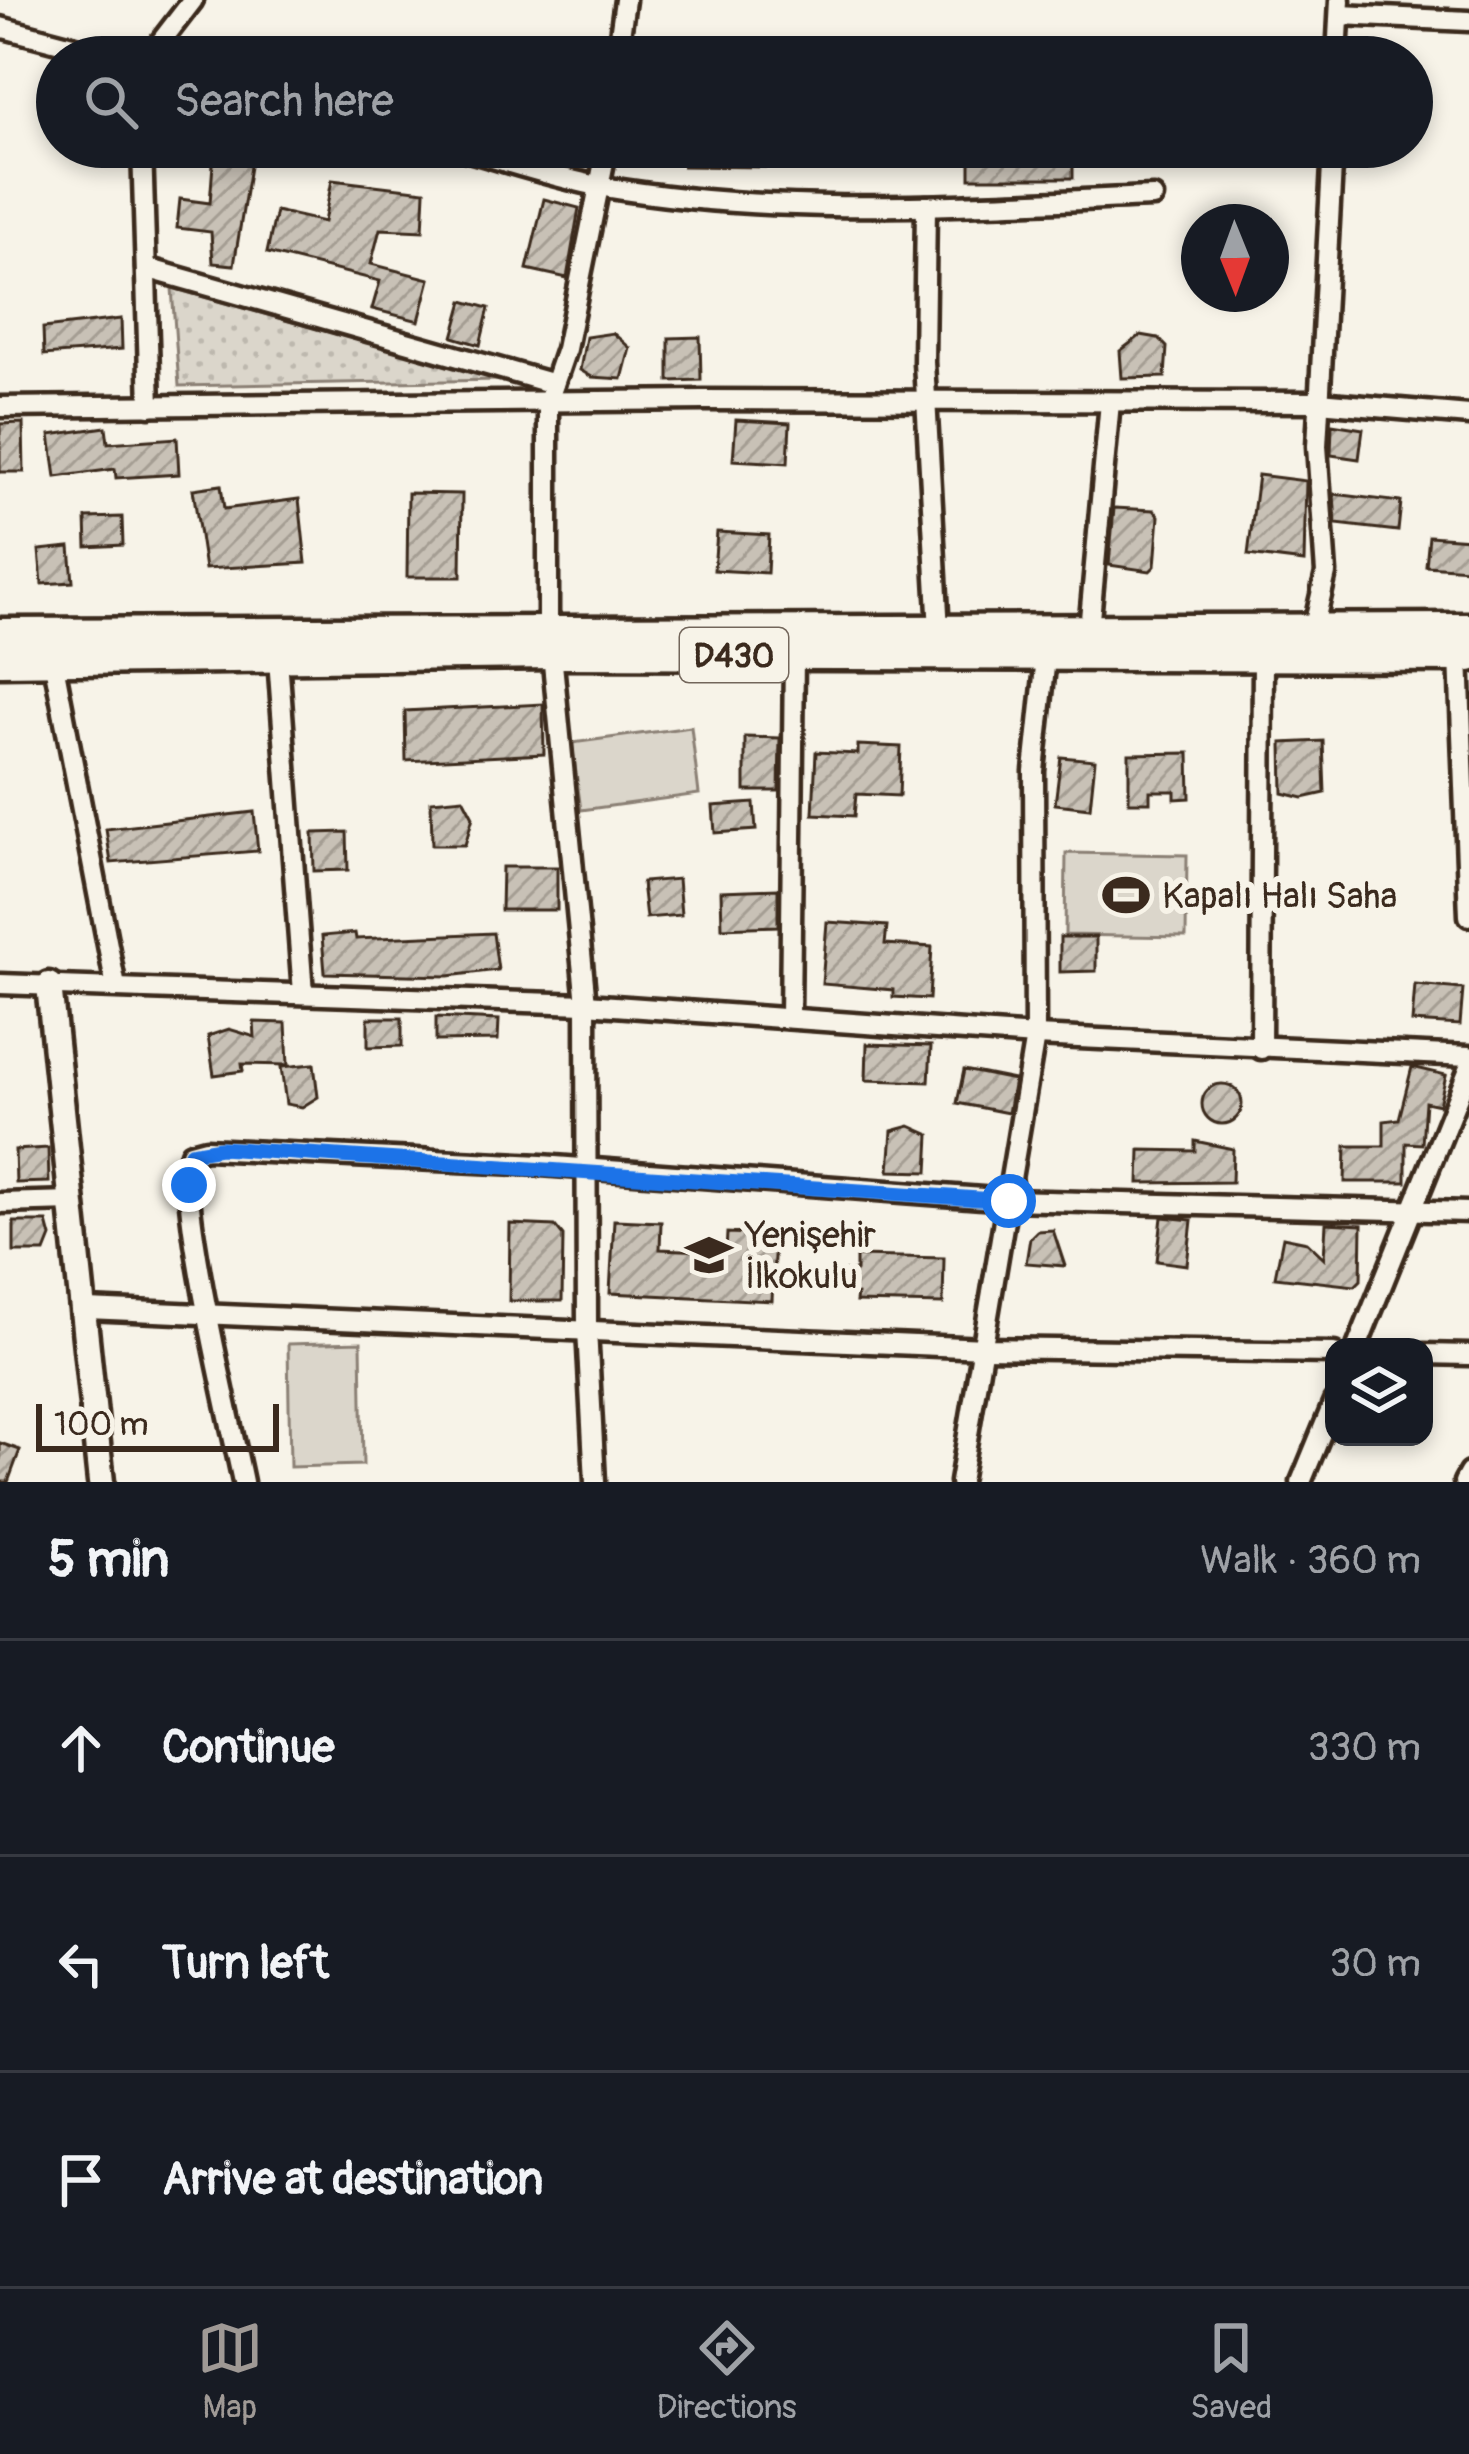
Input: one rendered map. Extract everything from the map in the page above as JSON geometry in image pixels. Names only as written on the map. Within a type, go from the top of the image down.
[{"type":"highway","name":"D430","points":[[0,659],[278,659],[550,642],[939,631],[1313,630],[1466,647]]},
{"type":"highway","name":"D430","points":[[0,634],[550,642],[794,656],[1263,656],[1466,647]]},
{"type":"street","points":[[165,36],[193,0]]},
{"type":"street","points":[[620,36],[625,0]]},
{"type":"street","points":[[1340,8],[1469,21]]},
{"type":"street","points":[[0,28],[36,37]]},
{"type":"street","points":[[143,168],[150,406]]},
{"type":"street","points":[[532,168],[602,187],[722,201],[926,206],[1154,197]]},
{"type":"street","points":[[595,1482],[587,1329],[586,1004],[550,642],[551,393],[604,168]]},
{"type":"street","points":[[1313,630],[1326,574],[1319,402],[1332,168]]},
{"type":"street","points":[[926,206],[927,403],[939,631]]},
{"type":"street","points":[[146,268],[551,393]]},
{"type":"street","points":[[0,407],[551,393],[927,403],[1319,402],[1469,415]]},
{"type":"street","points":[[1089,631],[1110,402]]},
{"type":"street","points":[[1466,647],[1469,916]]},
{"type":"street","points":[[790,1018],[794,656]]},
{"type":"street","points":[[1261,1049],[1263,656]]},
{"type":"street","points":[[960,1482],[1035,1036],[1034,771],[1046,657]]},
{"type":"street","points":[[53,659],[116,987]]},
{"type":"street","points":[[278,659],[303,993]]},
{"type":"street","points":[[0,984],[586,1004],[1035,1036],[1469,1056]]},
{"type":"street","points":[[49,986],[87,1309],[101,1482]]},
{"type":"street","points":[[1361,1338],[1469,1070]]},
{"type":"street","points":[[243,1482],[193,1218],[191,1153],[220,1148],[1009,1201],[1469,1212]]},
{"type":"street","points":[[0,1203],[73,1202]]},
{"type":"street","points":[[87,1309],[985,1348],[1325,1353]]},
{"type":"street","points":[[1433,1354],[1469,1355]]},
{"type":"street","points":[[1301,1482],[1325,1424]]},
{"type":"street","points":[[1463,1482],[1469,1473]]},
{"type":"shaded area","points":[[172,288],[500,380],[179,386]]},
{"type":"shaded area","points":[[691,727],[699,794],[581,810],[572,743]]},
{"type":"shaded area","name":"Kapalı Halı Saha","points":[[1066,853],[1187,855],[1186,937],[1065,935]]},
{"type":"shaded area","points":[[361,1342],[363,1465],[290,1467],[288,1344]]},
{"type":"building","points":[[213,168],[250,168],[234,265],[213,263],[211,232],[177,228],[180,199],[210,203]]},
{"type":"building","points":[[970,168],[1073,168],[1073,178],[970,178]]},
{"type":"building","points":[[332,180],[425,191],[423,231],[380,229],[371,264],[430,279],[419,321],[372,309],[380,281],[267,253],[276,211],[324,222]]},
{"type":"building","points":[[544,199],[579,208],[567,278],[527,269]]},
{"type":"building","points":[[463,301],[489,308],[480,345],[453,337]]},
{"type":"building","points":[[121,319],[122,349],[44,355],[43,328]]},
{"type":"building","points":[[613,333],[630,348],[622,379],[592,377],[580,370],[586,337]]},
{"type":"building","points":[[1141,335],[1158,338],[1167,347],[1165,377],[1122,378],[1120,351]]},
{"type":"building","points":[[700,337],[701,380],[669,381],[669,338]]},
{"type":"building","points":[[736,420],[790,423],[788,463],[733,460]]},
{"type":"building","points":[[23,423],[24,472],[0,472],[0,424]]},
{"type":"building","points":[[1332,424],[1363,429],[1359,459],[1331,455]]},
{"type":"building","points":[[106,427],[108,443],[177,438],[179,474],[116,478],[115,469],[56,477],[50,435]]},
{"type":"building","points":[[1258,475],[1306,481],[1304,562],[1248,555]]},
{"type":"building","points":[[221,485],[224,509],[299,499],[306,563],[205,569],[193,489]]},
{"type":"building","points":[[408,493],[462,494],[461,577],[407,577]]},
{"type":"building","points":[[1334,494],[1401,502],[1398,531],[1336,524]]},
{"type":"building","points":[[1114,508],[1154,510],[1159,516],[1155,566],[1150,571],[1109,565]]},
{"type":"building","points":[[122,517],[123,545],[87,547],[86,518]]},
{"type":"building","points":[[717,532],[769,535],[767,573],[714,570]]},
{"type":"building","points":[[1429,536],[1469,539],[1468,569],[1426,566]]},
{"type":"building","points":[[70,547],[73,582],[42,584],[39,550]]},
{"type":"building","points":[[543,704],[544,754],[406,761],[405,711]]},
{"type":"building","points":[[745,737],[780,738],[779,791],[745,791]]},
{"type":"building","points":[[1323,741],[1325,793],[1303,798],[1283,793],[1282,743]]},
{"type":"building","points":[[858,745],[901,747],[899,796],[856,794],[854,816],[813,814],[816,752],[858,754]]},
{"type":"building","points":[[1189,753],[1190,798],[1175,799],[1175,791],[1150,791],[1150,802],[1129,802],[1129,754]]},
{"type":"building","points":[[1061,757],[1095,760],[1090,808],[1055,804]]},
{"type":"building","points":[[463,798],[473,817],[465,845],[432,845],[431,801]]},
{"type":"building","points":[[754,803],[756,830],[715,833],[713,806]]},
{"type":"building","points":[[254,812],[258,851],[111,863],[106,829]]},
{"type":"building","points":[[347,832],[348,870],[314,871],[313,833]]},
{"type":"building","points":[[502,867],[557,867],[557,910],[501,910]]},
{"type":"building","points":[[678,879],[681,915],[646,918],[642,882]]},
{"type":"building","points":[[778,889],[778,926],[722,928],[721,891]]},
{"type":"building","points":[[827,922],[887,926],[885,944],[932,947],[929,999],[893,997],[893,990],[822,984]]},
{"type":"building","points":[[355,933],[356,939],[493,933],[498,970],[448,976],[325,973],[322,936]]},
{"type":"building","points":[[1060,937],[1096,937],[1096,971],[1060,972]]},
{"type":"building","points":[[1415,985],[1463,989],[1460,1025],[1412,1022]]},
{"type":"building","points":[[436,1017],[499,1020],[498,1040],[436,1041]]},
{"type":"building","points":[[368,1018],[402,1018],[402,1046],[368,1047]]},
{"type":"building","points":[[254,1022],[286,1023],[288,1065],[242,1064],[243,1071],[214,1075],[208,1036],[229,1029],[255,1037]]},
{"type":"building","points":[[867,1044],[931,1046],[929,1082],[866,1080]]},
{"type":"building","points":[[314,1064],[318,1097],[302,1107],[286,1104],[281,1067]]},
{"type":"building","points":[[1412,1067],[1446,1075],[1439,1105],[1425,1102],[1422,1144],[1406,1143],[1406,1182],[1345,1182],[1346,1146],[1384,1146],[1384,1121],[1399,1119]]},
{"type":"building","points":[[964,1070],[1014,1080],[1008,1113],[957,1103]]},
{"type":"building","points":[[1222,1084],[1236,1090],[1242,1104],[1236,1118],[1222,1124],[1208,1118],[1202,1104],[1208,1090]]},
{"type":"building","points":[[910,1126],[930,1135],[928,1172],[889,1171],[892,1131]]},
{"type":"building","points":[[1195,1141],[1233,1149],[1232,1182],[1139,1183],[1140,1150],[1195,1151]]},
{"type":"building","points":[[48,1148],[49,1182],[16,1183],[15,1150]]},
{"type":"building","points":[[1162,1217],[1192,1220],[1187,1265],[1157,1261]]},
{"type":"building","points":[[614,1220],[661,1222],[660,1249],[726,1252],[727,1233],[775,1235],[772,1301],[610,1293]]},
{"type":"building","points":[[14,1222],[47,1222],[51,1237],[45,1252],[14,1252]]},
{"type":"building","points":[[1326,1223],[1362,1225],[1361,1280],[1355,1286],[1275,1277],[1283,1237],[1307,1242],[1324,1258]]},
{"type":"building","points":[[510,1224],[555,1226],[563,1236],[562,1301],[509,1301]]},
{"type":"building","points":[[1053,1230],[1065,1266],[1026,1263],[1030,1238],[1037,1231]]},
{"type":"building","points":[[856,1256],[944,1258],[943,1304],[856,1302],[857,1294],[845,1293],[845,1271],[856,1271]]},
{"type":"building","points":[[0,1443],[20,1450],[8,1482],[0,1482]]},
{"type":"place","name":"Kapalı Halı Saha","points":[[1126,895]]},
{"type":"place","name":"Yenişehir İlkokulu","points":[[709,1255]]},
{"type":"route","points":[[189,1185],[191,1153],[220,1148],[1009,1201]]}]
